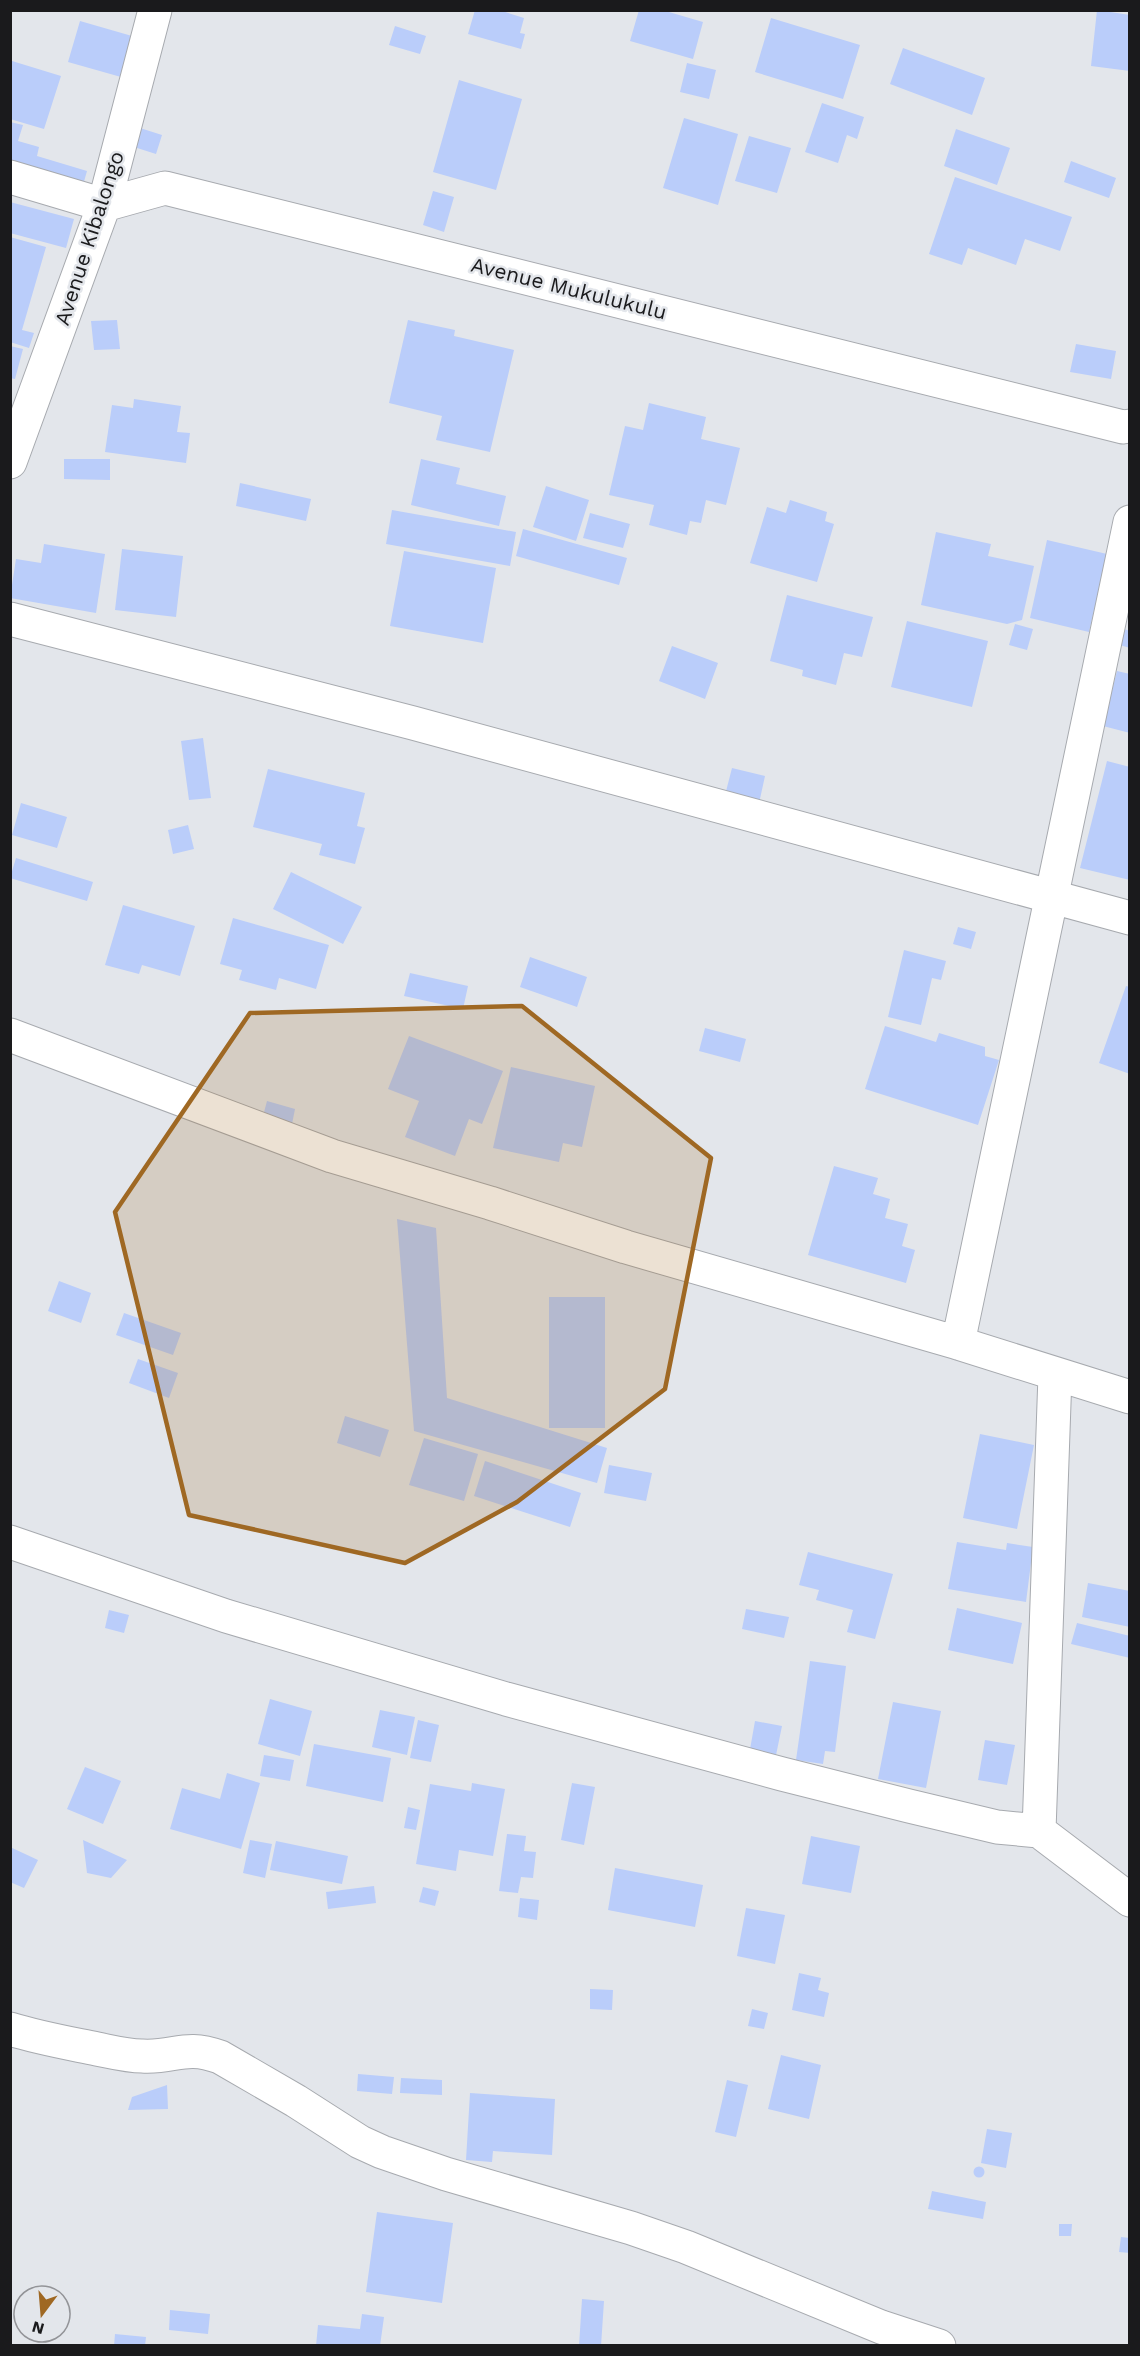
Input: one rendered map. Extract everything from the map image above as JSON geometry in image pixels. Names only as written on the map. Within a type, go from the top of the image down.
[{"type":"street","name":"Avenue Kibalongo","points":[[10,462],[104,204],[155,10]]},
{"type":"street","points":[[10,177],[104,204]]},
{"type":"street","name":"Avenue Mukulukulu","points":[[104,204],[165,188],[1127,418]]},
{"type":"street","points":[[958,1343],[1130,522]]},
{"type":"street","points":[[10,619],[413,723],[1130,918]]},
{"type":"street","points":[[10,1035],[332,1156],[490,1203],[626,1247],[958,1343],[1130,1397]]},
{"type":"street","points":[[1039,1831],[1055,1375]]},
{"type":"street","points":[[10,1542],[226,1616],[506,1699],[898,1803],[997,1827],[1039,1831],[1130,1900]]},
{"type":"street","points":[[10,2029],[60,2042],[129,2055],[156,2056],[187,2050],[207,2052],[220,2057],[296,2101],[360,2142],[382,2152],[446,2174],[631,2228],[686,2247],[881,2327],[939,2346]]},
{"type":"highlighted area","points":[[522,1006],[711,1158],[665,1389],[517,1502],[405,1563],[189,1515],[115,1212],[250,1013]]},
{"type":"building","points":[[475,10],[499,10],[524,18],[520,33],[525,34],[521,49],[468,34]]},
{"type":"building","points":[[639,10],[662,10],[703,22],[693,59],[630,41]]},
{"type":"building","points":[[1097,10],[1130,15],[1130,71],[1091,66]]},
{"type":"building","points":[[771,18],[860,45],[843,99],[755,72]]},
{"type":"building","points":[[80,21],[132,36],[121,77],[68,62]]},
{"type":"building","points":[[395,26],[426,36],[420,54],[389,45]]},
{"type":"building","points":[[903,48],[985,78],[972,115],[890,84]]},
{"type":"building","points":[[12,61],[61,76],[44,129],[10,119]]},
{"type":"building","points":[[687,63],[716,70],[709,99],[680,92]]},
{"type":"building","points":[[459,80],[522,99],[496,190],[433,172]]},
{"type":"building","points":[[822,103],[864,117],[857,139],[847,135],[838,163],[805,152]]},
{"type":"building","points":[[684,118],[738,134],[718,205],[663,188]]},
{"type":"building","points":[[10,122],[23,125],[18,141],[39,147],[37,156],[87,171],[83,185],[10,164]]},
{"type":"building","points":[[140,128],[162,135],[156,154],[134,147]]},
{"type":"building","points":[[956,129],[1010,148],[997,185],[944,166]]},
{"type":"building","points":[[749,136],[791,148],[777,193],[735,181]]},
{"type":"building","points":[[1071,161],[1116,178],[1109,198],[1064,182]]},
{"type":"building","points":[[955,177],[1072,217],[1060,251],[1025,239],[1016,265],[968,248],[962,265],[929,254]]},
{"type":"building","points":[[433,191],[454,197],[444,232],[423,225]]},
{"type":"building","points":[[10,202],[74,219],[66,248],[10,233]]},
{"type":"building","points":[[10,237],[46,247],[22,330],[34,333],[29,348],[10,342]]},
{"type":"building","points":[[117,320],[120,349],[94,350],[91,321]]},
{"type":"building","points":[[408,320],[455,330],[454,336],[514,350],[490,452],[436,440],[442,416],[389,403]]},
{"type":"building","points":[[1076,344],[1116,351],[1111,379],[1070,372]]},
{"type":"building","points":[[10,346],[23,349],[15,379],[10,378]]},
{"type":"building","points":[[134,399],[181,406],[177,432],[190,433],[186,463],[105,452],[112,405],[133,408]]},
{"type":"building","points":[[649,403],[706,417],[701,439],[740,448],[726,505],[706,500],[701,523],[690,521],[687,535],[649,525],[654,505],[609,495],[625,426],[643,430]]},
{"type":"building","points":[[64,459],[110,459],[110,480],[64,479]]},
{"type":"building","points":[[421,459],[460,468],[456,484],[506,496],[499,526],[411,505]]},
{"type":"building","points":[[240,483],[311,499],[306,521],[236,506]]},
{"type":"building","points":[[546,486],[589,500],[576,541],[533,527]]},
{"type":"building","points":[[790,500],[827,512],[825,521],[834,524],[817,582],[750,563],[767,507],[786,513]]},
{"type":"building","points":[[392,510],[516,532],[510,566],[386,544]]},
{"type":"building","points":[[590,513],[630,524],[623,548],[583,538]]},
{"type":"building","points":[[523,529],[627,558],[619,585],[516,556]]},
{"type":"building","points":[[936,532],[991,544],[988,556],[1034,566],[1022,620],[1007,624],[921,605]]},
{"type":"building","points":[[1047,540],[1107,554],[1089,632],[1030,618]]},
{"type":"building","points":[[44,544],[105,554],[96,613],[10,598],[16,559],[41,563]]},
{"type":"building","points":[[122,549],[183,556],[176,617],[115,610]]},
{"type":"building","points":[[404,551],[496,568],[483,643],[390,626]]},
{"type":"building","points":[[787,595],[873,617],[862,657],[844,653],[836,685],[802,676],[803,670],[770,661]]},
{"type":"building","points":[[907,621],[988,641],[972,707],[891,687]]},
{"type":"building","points":[[1015,624],[1033,629],[1027,650],[1009,645]]},
{"type":"building","points":[[1118,627],[1130,631],[1130,648],[1113,643]]},
{"type":"building","points":[[672,646],[718,663],[705,699],[659,681]]},
{"type":"building","points":[[1117,671],[1130,674],[1130,733],[1103,726]]},
{"type":"building","points":[[203,738],[211,798],[189,800],[181,741]]},
{"type":"building","points":[[1107,761],[1130,767],[1130,880],[1080,868]]},
{"type":"building","points":[[732,768],[765,776],[758,808],[724,799]]},
{"type":"building","points":[[268,769],[365,793],[357,826],[365,828],[355,864],[319,855],[322,844],[253,827]]},
{"type":"building","points":[[21,803],[67,817],[57,848],[12,835]]},
{"type":"building","points":[[188,825],[194,849],[173,854],[168,830]]},
{"type":"building","points":[[16,858],[93,882],[87,901],[10,878]]},
{"type":"building","points":[[291,872],[362,907],[343,944],[273,909]]},
{"type":"building","points":[[123,905],[195,926],[180,976],[142,965],[139,974],[105,965]]},
{"type":"building","points":[[233,918],[329,945],[316,989],[279,978],[276,990],[239,980],[242,970],[220,964]]},
{"type":"building","points":[[958,927],[976,932],[971,949],[953,944]]},
{"type":"building","points":[[904,950],[946,961],[941,980],[932,978],[921,1025],[888,1017]]},
{"type":"building","points":[[530,957],[587,977],[577,1007],[520,987]]},
{"type":"building","points":[[410,973],[468,986],[463,1009],[404,996]]},
{"type":"building","points":[[1126,986],[1130,987],[1130,1074],[1099,1063]]},
{"type":"building","points":[[885,1026],[936,1042],[939,1033],[985,1047],[985,1056],[999,1060],[978,1125],[865,1089]]},
{"type":"building","points":[[705,1028],[746,1039],[740,1062],[699,1051]]},
{"type":"building","points":[[409,1036],[503,1071],[482,1124],[469,1119],[455,1156],[405,1137],[419,1101],[388,1089]]},
{"type":"building","points":[[511,1067],[595,1086],[582,1147],[563,1143],[559,1162],[493,1148]]},
{"type":"building","points":[[267,1101],[295,1109],[292,1124],[263,1116]]},
{"type":"building","points":[[834,1166],[878,1178],[873,1194],[890,1199],[885,1218],[908,1224],[902,1246],[915,1250],[906,1283],[808,1255]]},
{"type":"building","points":[[397,1219],[436,1228],[447,1398],[607,1448],[597,1483],[414,1431]]},
{"type":"building","points":[[59,1281],[91,1293],[81,1323],[48,1311]]},
{"type":"building","points":[[549,1297],[605,1297],[605,1428],[549,1428]]},
{"type":"building","points":[[124,1313],[181,1333],[173,1355],[116,1335]]},
{"type":"building","points":[[138,1359],[178,1373],[169,1398],[129,1383]]},
{"type":"building","points":[[345,1416],[389,1430],[380,1457],[337,1443]]},
{"type":"building","points":[[980,1434],[1034,1445],[1017,1529],[963,1518]]},
{"type":"building","points":[[424,1438],[478,1454],[464,1501],[409,1485]]},
{"type":"building","points":[[485,1461],[581,1493],[570,1527],[474,1496]]},
{"type":"building","points":[[609,1465],[652,1473],[646,1501],[604,1493]]},
{"type":"building","points":[[957,1542],[1006,1550],[1007,1543],[1033,1547],[1026,1602],[948,1589]]},
{"type":"building","points":[[808,1552],[893,1574],[875,1639],[847,1632],[853,1610],[816,1600],[819,1590],[799,1585]]},
{"type":"building","points":[[1088,1583],[1130,1591],[1130,1627],[1082,1617]]},
{"type":"building","points":[[957,1608],[1022,1623],[1013,1664],[948,1650]]},
{"type":"building","points":[[746,1609],[789,1617],[784,1638],[742,1629]]},
{"type":"building","points":[[109,1610],[129,1615],[124,1633],[105,1628]]},
{"type":"building","points":[[1077,1623],[1130,1636],[1130,1658],[1071,1644]]},
{"type":"building","points":[[810,1661],[846,1666],[835,1752],[825,1751],[823,1764],[796,1760]]},
{"type":"building","points":[[270,1699],[312,1711],[300,1756],[258,1744]]},
{"type":"building","points":[[893,1702],[941,1711],[926,1788],[878,1779]]},
{"type":"building","points":[[380,1710],[415,1717],[407,1755],[372,1747]]},
{"type":"building","points":[[418,1720],[439,1725],[431,1762],[410,1758]]},
{"type":"building","points":[[755,1721],[782,1726],[775,1760],[749,1755]]},
{"type":"building","points":[[985,1740],[1015,1745],[1007,1785],[978,1780]]},
{"type":"building","points":[[314,1744],[391,1758],[383,1802],[306,1786]]},
{"type":"building","points":[[264,1755],[294,1760],[290,1781],[260,1776]]},
{"type":"building","points":[[85,1767],[121,1781],[103,1824],[67,1809]]},
{"type":"building","points":[[227,1773],[260,1783],[241,1849],[170,1829],[182,1788],[220,1799]]},
{"type":"building","points":[[472,1783],[505,1789],[493,1856],[459,1850],[456,1871],[416,1864],[430,1784],[471,1791]]},
{"type":"building","points":[[572,1783],[595,1787],[584,1845],[561,1840]]},
{"type":"building","points":[[408,1807],[420,1810],[416,1830],[404,1828]]},
{"type":"building","points":[[507,1834],[526,1836],[524,1851],[536,1852],[533,1878],[521,1877],[518,1893],[499,1891]]},
{"type":"building","points":[[811,1836],[860,1846],[851,1893],[802,1884]]},
{"type":"building","points":[[83,1840],[127,1860],[111,1878],[87,1873]]},
{"type":"building","points":[[250,1840],[272,1844],[265,1878],[243,1873]]},
{"type":"building","points":[[276,1841],[348,1856],[342,1884],[270,1870]]},
{"type":"building","points":[[10,1847],[38,1860],[24,1888],[10,1882]]},
{"type":"building","points":[[615,1868],[703,1885],[695,1927],[608,1910]]},
{"type":"building","points":[[374,1886],[376,1903],[328,1909],[326,1892]]},
{"type":"building","points":[[423,1887],[439,1891],[435,1906],[419,1902]]},
{"type":"building","points":[[520,1898],[539,1900],[537,1920],[518,1917]]},
{"type":"building","points":[[746,1908],[785,1915],[775,1964],[737,1956]]},
{"type":"building","points":[[799,1973],[821,1978],[818,1990],[829,1993],[824,2017],[792,2010]]},
{"type":"building","points":[[590,1989],[613,1990],[612,2010],[590,2009]]},
{"type":"building","points":[[752,2009],[768,2013],[764,2029],[748,2026]]},
{"type":"building","points":[[781,2055],[821,2065],[809,2119],[768,2109]]},
{"type":"building","points":[[358,2074],[394,2077],[392,2094],[357,2091]]},
{"type":"building","points":[[401,2078],[442,2080],[442,2095],[400,2093]]},
{"type":"building","points":[[727,2080],[748,2085],[736,2137],[715,2132]]},
{"type":"building","points":[[167,2085],[168,2109],[128,2110],[132,2097]]},
{"type":"building","points":[[470,2093],[555,2099],[552,2155],[493,2151],[492,2162],[466,2160]]},
{"type":"building","points":[[987,2129],[1012,2133],[1006,2168],[981,2163]]},
{"type":"building","points":[[979,2166],[985,2172],[979,2178],[973,2172]]},
{"type":"building","points":[[932,2191],[986,2202],[983,2219],[928,2209]]},
{"type":"building","points":[[377,2212],[453,2223],[442,2303],[366,2292]]},
{"type":"building","points":[[1059,2224],[1072,2224],[1071,2236],[1059,2236]]},
{"type":"building","points":[[1121,2237],[1130,2238],[1130,2253],[1119,2252]]},
{"type":"building","points":[[582,2299],[604,2301],[601,2346],[579,2346]]},
{"type":"building","points":[[170,2310],[210,2314],[208,2334],[169,2330]]},
{"type":"building","points":[[362,2314],[384,2317],[380,2346],[316,2346],[318,2325],[360,2329]]},
{"type":"building","points":[[115,2334],[146,2337],[145,2346],[114,2346]]}]
